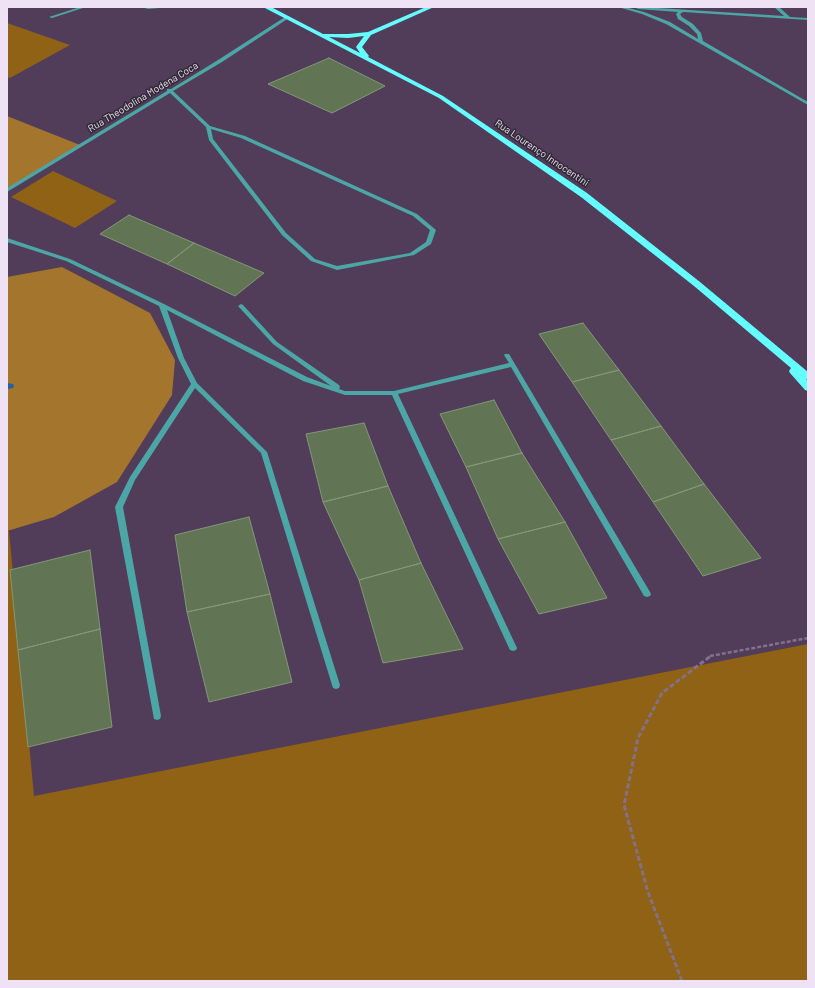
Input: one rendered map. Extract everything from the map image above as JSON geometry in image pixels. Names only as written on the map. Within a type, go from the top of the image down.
[{"type":"main road","name":"Rua Lourenço Innocentini","points":[[266,7],[441,97],[584,194],[697,284],[808,377]]},
{"type":"main road","points":[[320,35],[348,36],[369,34],[431,7]]},
{"type":"main road","points":[[368,59],[359,48],[369,34]]},
{"type":"main road","name":"Rua Lourenço Innocentini","points":[[780,355],[808,388]]},
{"type":"street","points":[[51,17],[84,7]]},
{"type":"street","points":[[143,7],[160,7]]},
{"type":"street","points":[[620,7],[808,19]]},
{"type":"street","points":[[620,7],[643,13],[662,21],[808,104]]},
{"type":"street","points":[[776,7],[788,18]]},
{"type":"street","points":[[682,11],[678,14],[680,18],[691,25],[699,34],[701,42]]},
{"type":"street","name":"Rua Theodolina Modena Coca","points":[[7,190],[220,61],[286,18]]},
{"type":"street","points":[[170,90],[208,127],[243,137],[415,215],[433,230],[429,243],[412,254],[337,268],[313,260],[284,234],[211,139],[208,127]]},
{"type":"street","points":[[800,99],[808,99]]},
{"type":"street","points":[[7,240],[68,260],[162,305],[305,379],[345,393],[394,393],[513,364]]},
{"type":"street","points":[[162,305],[181,358],[194,384],[264,452],[336,685]]},
{"type":"street","points":[[241,306],[275,343],[345,393]]},
{"type":"street","points":[[507,355],[647,594]]},
{"type":"street","points":[[157,716],[119,507],[132,478],[194,384]]},
{"type":"street","points":[[394,393],[513,648]]},
{"type":"path","points":[[682,981],[648,892],[624,804],[638,738],[662,693],[712,655],[808,638]]},
{"type":"shaded area","points":[[7,23],[70,45],[10,78],[7,77]]},
{"type":"shaded area","points":[[7,116],[80,145],[7,190]]},
{"type":"shaded area","points":[[53,171],[117,201],[75,228],[11,197]]},
{"type":"shaded area","points":[[62,267],[150,313],[175,360],[172,395],[117,482],[54,517],[7,531],[7,277]]},
{"type":"shaded area","points":[[7,531],[9,531],[34,796],[808,644],[808,981],[7,981]]},
{"type":"building","points":[[329,58],[385,86],[332,113],[268,84]]},
{"type":"building","points":[[129,215],[194,243],[167,264],[100,234]]},
{"type":"building","points":[[194,243],[264,273],[235,296],[167,264]]},
{"type":"building","points":[[583,323],[619,370],[572,382],[539,334]]},
{"type":"building","points":[[619,370],[661,426],[611,440],[572,382]]},
{"type":"building","points":[[494,400],[522,453],[466,467],[440,414]]},
{"type":"building","points":[[364,423],[388,486],[323,502],[306,434]]},
{"type":"building","points":[[661,426],[704,484],[653,502],[611,440]]},
{"type":"building","points":[[522,453],[565,522],[498,539],[466,467]]},
{"type":"building","points":[[704,484],[761,558],[703,576],[653,502]]},
{"type":"building","points":[[388,486],[421,563],[359,580],[323,502]]},
{"type":"building","points":[[249,517],[270,594],[187,612],[175,535]]},
{"type":"building","points":[[565,522],[607,598],[539,614],[498,539]]},
{"type":"building","points":[[90,550],[100,629],[18,650],[10,570]]},
{"type":"building","points":[[421,563],[463,649],[383,663],[359,580]]},
{"type":"building","points":[[270,594],[292,682],[209,702],[187,612]]},
{"type":"building","points":[[100,629],[112,727],[28,747],[18,650]]}]
